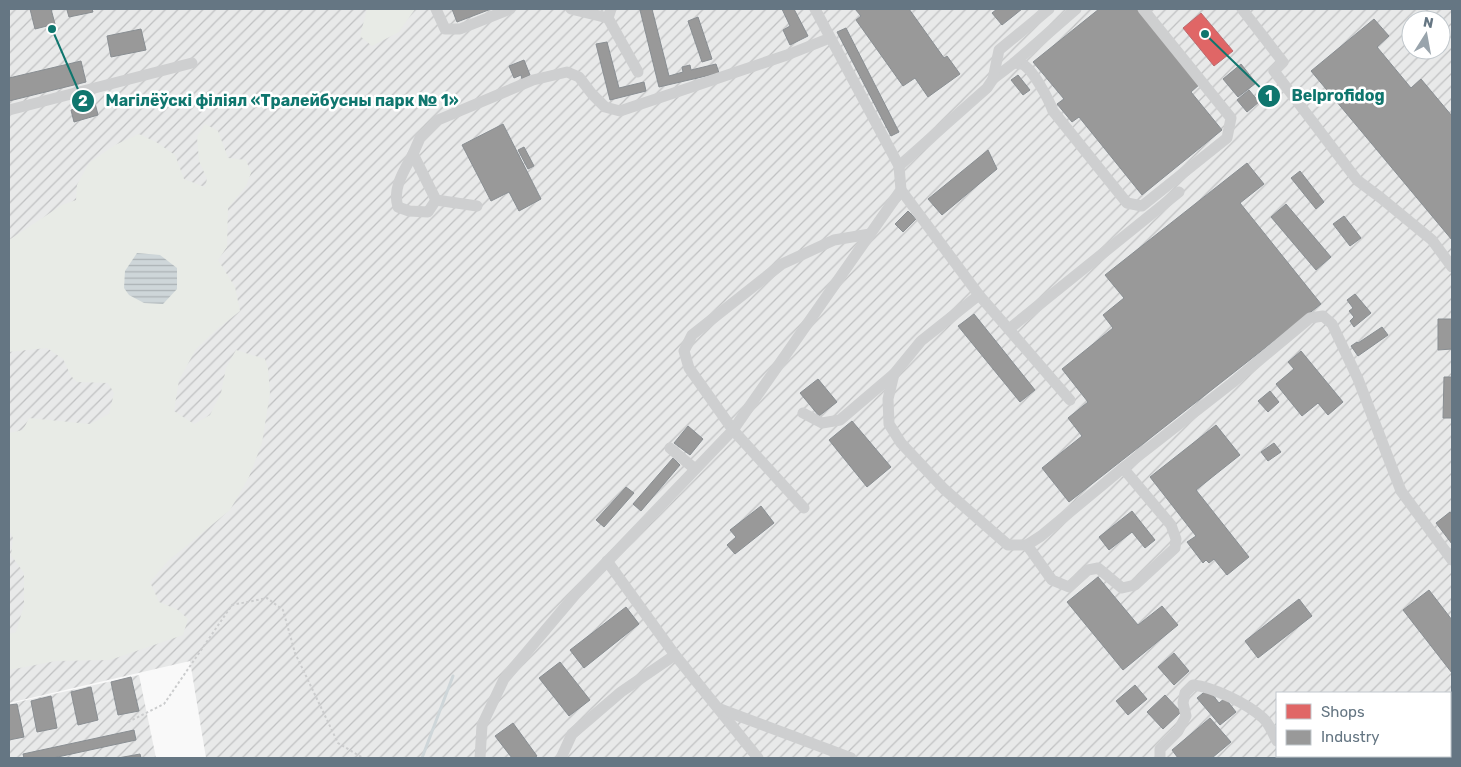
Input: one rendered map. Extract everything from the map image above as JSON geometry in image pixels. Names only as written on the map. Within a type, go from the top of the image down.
[{"type":"street","points":[[436,9],[445,29],[460,29],[510,9]]},
{"type":"street","points":[[570,9],[609,13],[638,72]]},
{"type":"street","points":[[816,9],[899,166],[901,190],[979,295],[1070,400]]},
{"type":"street","points":[[899,166],[988,88],[993,79],[999,50],[1049,9]]},
{"type":"street","points":[[993,79],[1076,9]]},
{"type":"street","points":[[1014,63],[1022,64],[1029,70],[1049,100],[1053,111],[1127,203],[1142,206],[1228,138],[1231,118],[1143,9]]},
{"type":"street","points":[[1242,9],[1283,62],[1274,71],[1356,180],[1432,240],[1452,267]]},
{"type":"street","points":[[436,200],[428,212],[409,212],[398,207],[396,198],[400,179],[420,138],[438,120],[533,80],[567,72],[579,77],[605,107],[620,111],[787,55],[830,38]]},
{"type":"street","points":[[9,110],[192,63]]},
{"type":"street","points":[[413,154],[436,200]]},
{"type":"street","points":[[480,758],[482,725],[504,679],[575,595],[733,430],[901,190]]},
{"type":"street","points":[[1009,329],[1179,192]]},
{"type":"street","points":[[436,200],[477,206]]},
{"type":"street","points":[[804,508],[733,430],[690,368],[684,351],[692,336],[782,264],[834,240],[870,234]]},
{"type":"street","points":[[803,413],[822,423],[840,420],[894,374],[921,340],[979,295]]},
{"type":"street","points":[[894,374],[888,400],[889,424],[901,443],[944,490],[1008,545],[1027,546],[1232,383],[1310,318],[1323,316],[1332,324],[1358,379],[1401,490],[1452,560]]},
{"type":"street","points":[[670,448],[695,469]]},
{"type":"street","points":[[1027,546],[1052,580],[1069,586],[1088,570],[1098,568],[1122,588],[1135,585],[1175,548],[1176,539],[1171,525],[1123,468]]},
{"type":"street","points":[[607,561],[675,655],[758,758]]},
{"type":"street","points":[[561,758],[572,734],[621,692],[675,655]]},
{"type":"street","points":[[1160,758],[1160,749],[1178,731],[1186,716],[1183,703],[1185,693],[1193,684],[1204,686],[1244,705],[1264,719],[1276,739]]},
{"type":"street","points":[[718,708],[850,758]]},
{"type":"path","points":[[128,722],[164,704],[232,605],[267,598],[283,610],[295,653],[338,743],[363,758]]},
{"type":"shaded area","points":[[9,9],[1452,9],[1452,758],[206,758],[190,661],[9,703]]},
{"type":"shaded area","points":[[367,9],[415,9],[399,32],[372,46],[360,36]]},
{"type":"shaded area","points":[[205,124],[218,131],[228,158],[246,160],[251,173],[246,186],[228,208],[227,247],[218,260],[235,287],[240,311],[196,349],[179,380],[174,411],[194,424],[210,415],[221,393],[226,368],[236,350],[265,359],[268,369],[270,393],[262,443],[249,477],[230,510],[168,561],[150,582],[159,602],[178,610],[188,619],[183,635],[110,660],[56,661],[9,670],[9,634],[16,632],[24,605],[24,573],[11,555],[13,538],[9,530],[9,433],[23,430],[29,418],[90,424],[109,414],[114,393],[108,383],[77,382],[71,376],[63,359],[47,348],[9,352],[9,240],[62,205],[76,200],[77,185],[89,163],[115,145],[139,134],[156,142],[175,155],[184,179],[205,187],[207,179],[199,161],[197,137]]},
{"type":"shaded area","points":[[137,253],[160,255],[177,268],[177,289],[163,304],[144,303],[129,295],[124,288],[125,271]]},
{"type":"shaded area","points":[[139,675],[156,758],[9,758],[9,704]]},
{"type":"building: Shops","points":[[1201,13],[1233,51],[1214,66],[1183,28]]},
{"type":"building: Industry","points":[[30,9],[51,9],[55,24],[35,29]]},
{"type":"building: Industry","points":[[92,9],[93,12],[69,17],[67,10]]},
{"type":"building: Industry","points":[[452,9],[491,9],[457,22]]},
{"type":"building: Industry","points":[[652,9],[669,76],[683,72],[682,67],[690,65],[691,70],[716,64],[719,73],[659,87],[640,10]]},
{"type":"building: Industry","points":[[782,9],[794,9],[808,36],[790,45],[783,30],[790,26]]},
{"type":"building: Industry","points":[[855,9],[909,9],[944,58],[947,56],[960,74],[928,97],[915,78],[903,86],[856,20],[861,16]]},
{"type":"building: Industry","points":[[997,9],[1022,9],[1002,25],[992,13]]},
{"type":"building: Industry","points":[[1099,9],[1138,9],[1200,84],[1191,92],[1222,130],[1142,195],[1079,117],[1072,122],[1057,104],[1064,99],[1033,62]]},
{"type":"building: Industry","points":[[698,17],[712,59],[702,62],[688,21]]},
{"type":"building: Industry","points":[[1374,19],[1389,36],[1377,47],[1411,88],[1421,79],[1452,116],[1452,240],[1311,71]]},
{"type":"building: Industry","points":[[846,28],[899,132],[891,136],[837,32]]},
{"type":"building: Industry","points":[[141,29],[146,50],[111,57],[107,36]]},
{"type":"building: Industry","points":[[607,42],[619,88],[644,82],[646,91],[610,100],[596,44]]},
{"type":"building: Industry","points":[[524,60],[530,75],[522,79],[521,75],[514,78],[509,66]]},
{"type":"building: Industry","points":[[81,61],[86,82],[9,101],[9,78]]},
{"type":"building: Industry","points":[[1241,64],[1256,83],[1238,97],[1223,79]]},
{"type":"building: Industry","points":[[1018,75],[1030,90],[1023,95],[1011,80]]},
{"type":"building: Industry","points":[[1249,90],[1259,102],[1247,112],[1237,100]]},
{"type":"building: Industry","points":[[95,103],[98,115],[74,122],[71,110]]},
{"type":"building: Industry","points":[[503,124],[541,199],[519,211],[509,192],[491,201],[462,145]]},
{"type":"building: Industry","points":[[524,147],[534,166],[528,169],[518,150]]},
{"type":"building: Industry","points":[[988,150],[997,169],[942,215],[928,199]]},
{"type":"building: Industry","points":[[1247,163],[1264,184],[1240,203],[1321,304],[1069,502],[1042,468],[1082,436],[1068,418],[1088,402],[1062,369],[1113,328],[1103,315],[1124,298],[1105,275]]},
{"type":"building: Industry","points":[[1300,171],[1324,202],[1316,209],[1291,178]]},
{"type":"building: Industry","points":[[1286,204],[1331,257],[1316,270],[1271,217]]},
{"type":"building: Industry","points":[[908,211],[916,219],[903,232],[895,224]]},
{"type":"building: Industry","points":[[1344,216],[1361,238],[1350,246],[1333,224]]},
{"type":"building: Industry","points":[[1355,294],[1371,313],[1354,327],[1350,321],[1354,317],[1349,311],[1353,308],[1347,300]]},
{"type":"building: Industry","points":[[974,314],[1035,390],[1020,402],[958,326]]},
{"type":"building: Industry","points":[[1438,319],[1452,319],[1452,349],[1438,350]]},
{"type":"building: Industry","points":[[1382,327],[1388,335],[1358,356],[1351,346]]},
{"type":"building: Industry","points":[[1301,351],[1343,402],[1328,415],[1318,403],[1302,416],[1276,384],[1294,369],[1288,362]]},
{"type":"building: Industry","points":[[1444,377],[1452,377],[1452,418],[1443,418]]},
{"type":"building: Industry","points":[[818,379],[837,402],[819,416],[800,393]]},
{"type":"building: Industry","points":[[1270,391],[1279,402],[1268,412],[1258,401]]},
{"type":"building: Industry","points":[[852,421],[891,467],[867,487],[829,440]]},
{"type":"building: Industry","points":[[1216,425],[1240,455],[1196,490],[1249,557],[1227,575],[1214,559],[1209,563],[1206,560],[1203,563],[1187,542],[1196,536],[1150,477]]},
{"type":"building: Industry","points":[[688,426],[703,439],[690,455],[674,443]]},
{"type":"building: Industry","points":[[1274,443],[1281,452],[1268,461],[1261,452]]},
{"type":"building: Industry","points":[[673,458],[680,465],[641,511],[633,504]]},
{"type":"building: Industry","points":[[626,487],[634,493],[604,527],[596,520]]},
{"type":"building: Industry","points":[[761,506],[774,523],[735,554],[727,545],[736,537],[730,530]]},
{"type":"building: Industry","points":[[1132,511],[1155,540],[1145,548],[1132,532],[1109,550],[1099,537]]},
{"type":"building: Industry","points":[[1450,512],[1452,515],[1452,544],[1436,523]]},
{"type":"building: Industry","points":[[1098,577],[1138,625],[1162,606],[1178,625],[1123,670],[1067,602]]},
{"type":"building: Industry","points":[[1429,590],[1452,620],[1452,673],[1403,610]]},
{"type":"building: Industry","points":[[1299,599],[1312,616],[1258,658],[1245,641]]},
{"type":"building: Industry","points":[[626,607],[639,624],[584,668],[570,650]]},
{"type":"building: Industry","points":[[1174,653],[1189,671],[1174,685],[1158,667]]},
{"type":"building: Industry","points":[[560,662],[590,700],[569,716],[539,678]]},
{"type":"building: Industry","points":[[131,677],[139,711],[118,715],[111,682]]},
{"type":"building: Industry","points":[[1135,685],[1147,699],[1128,715],[1116,701]]},
{"type":"building: Industry","points":[[91,687],[98,720],[78,725],[71,692]]},
{"type":"building: Industry","points":[[1208,689],[1219,703],[1225,698],[1236,712],[1220,725],[1197,698]]},
{"type":"building: Industry","points":[[1165,695],[1181,712],[1163,729],[1147,712]]},
{"type":"building: Industry","points":[[51,696],[57,728],[37,732],[31,701]]},
{"type":"building: Industry","points":[[17,704],[24,737],[9,740],[9,705]]},
{"type":"building: Industry","points":[[1210,718],[1231,742],[1212,758],[1178,758],[1172,750]]},
{"type":"building: Industry","points":[[513,723],[537,756],[534,758],[512,758],[495,736]]},
{"type":"building: Industry","points":[[134,730],[136,740],[53,758],[24,758],[23,754]]},
{"type":"building: Industry","points":[[140,754],[141,758],[118,758]]},
{"type":"building: Industry","points":[[1300,757],[1321,758],[1302,758]]},
{"type":"waterway","points":[[422,758],[453,676]]},
{"type":"place","name":"Магілёўскі філіял «Тралейбусны парк № 1»","points":[[52,29]]},
{"type":"place","name":"Belprofidog","points":[[1205,34]]}]
